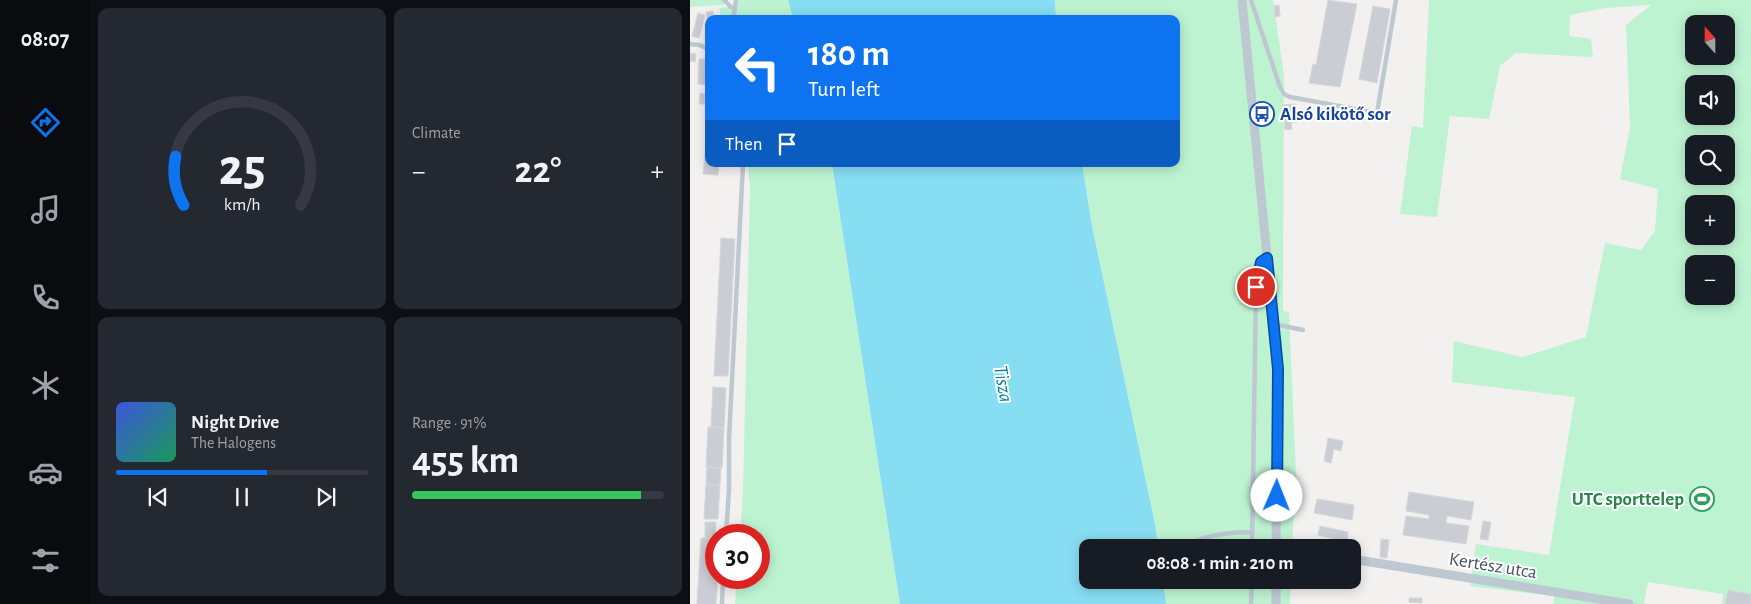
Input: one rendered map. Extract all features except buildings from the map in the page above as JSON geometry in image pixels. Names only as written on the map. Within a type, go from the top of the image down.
[{"type":"street","points":[[1242,0],[1278,369],[1277,539]]},
{"type":"street","name":"Kertész utca","points":[[1361,560],[1629,604]]},
{"type":"street","points":[[1276,589],[1276,604]]},
{"type":"lane","points":[[724,0],[731,7]]},
{"type":"lane","points":[[734,14],[736,0]]},
{"type":"lane","points":[[1251,0],[1284,94],[1298,99],[1377,113],[1396,0]]},
{"type":"lane","points":[[690,44],[705,47]]},
{"type":"lane","points":[[727,524],[729,439],[743,167]]},
{"type":"lane","points":[[1252,539],[1256,287],[1261,262],[1267,258]]},
{"type":"lane","points":[[1274,324],[1303,330]]},
{"type":"lane","points":[[1197,539],[1211,535],[1252,532]]},
{"type":"lane","points":[[722,604],[723,589]]},
{"type":"lane","points":[[1251,604],[1252,589]]},
{"type":"green space","points":[[690,0],[728,0],[723,5],[690,7]]},
{"type":"green space","points":[[738,0],[788,0],[792,15],[721,15],[719,8],[738,6]]},
{"type":"green space","points":[[1055,0],[1273,0],[1284,75],[1283,311],[1289,312],[1296,475],[1292,539],[1157,539],[1092,226],[1082,167],[1180,167],[1180,15],[1056,15]]},
{"type":"green space","points":[[1429,0],[1751,0],[1751,604],[1722,604],[1723,594],[1648,582],[1644,604],[1554,604],[1554,596],[1470,586],[1476,544],[1549,555],[1575,397],[1452,382],[1454,341],[1522,357],[1586,337],[1605,243],[1641,250],[1655,231],[1658,189],[1620,179],[1630,127],[1626,25],[1651,5],[1605,8],[1570,15],[1569,36],[1591,39],[1593,57],[1516,53],[1500,66],[1489,119],[1450,116],[1437,217],[1400,214],[1412,126],[1423,128]]},
{"type":"green space","points":[[748,167],[832,167],[900,604],[735,604],[736,589],[770,589],[770,524],[741,524],[750,188]]},
{"type":"green space","points":[[1164,589],[1291,589],[1290,604],[1166,604]]},
{"type":"water","points":[[788,0],[1055,0],[1056,15],[792,15]]},
{"type":"water","name":"Tisza","points":[[832,167],[1082,167],[1092,226],[1157,539],[1079,539],[1079,589],[1164,589],[1166,604],[900,604]]},
{"type":"place","name":"Alsó kikötő sor","points":[[1262,114]]},
{"type":"place","name":"UTC sporttelep","points":[[1702,499]]},
{"type":"route","points":[[1256,287],[1261,262],[1267,258],[1278,369],[1277,496]]}]
